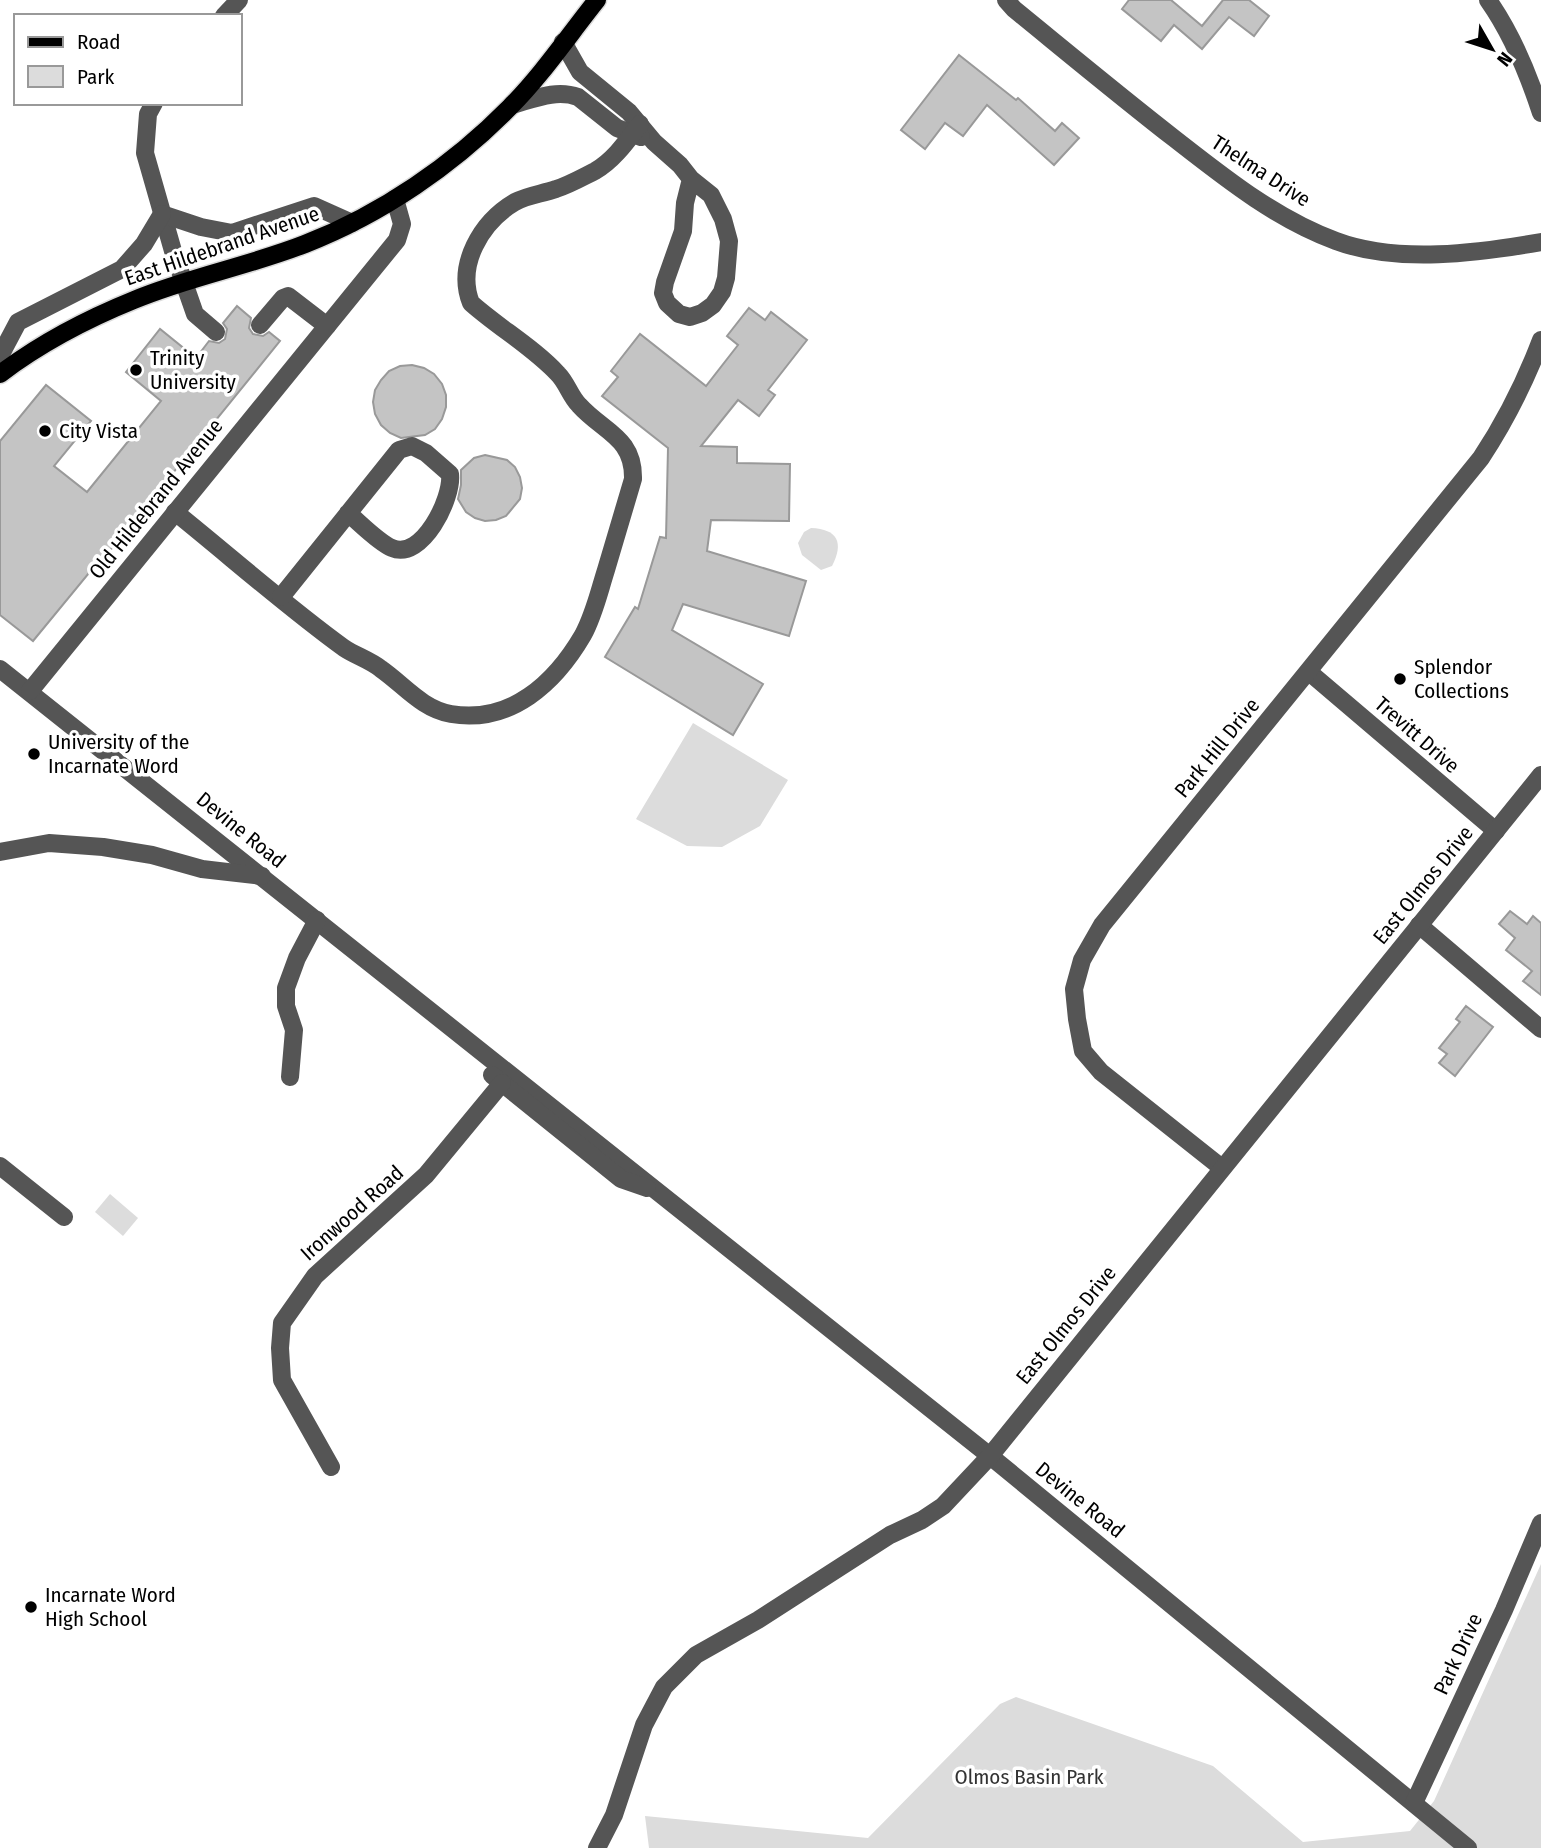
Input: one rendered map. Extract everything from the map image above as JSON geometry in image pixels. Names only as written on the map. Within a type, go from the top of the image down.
[{"type":"main road","name":"East Hildebrand Avenue","points":[[0,373],[29,352],[78,325],[136,299],[305,244],[352,223],[395,199],[467,148],[512,105],[597,0]]},
{"type":"street","points":[[226,14],[239,0]]},
{"type":"street","name":"Thelma Drive","points":[[1006,0],[1219,173],[1279,214],[1337,242],[1390,253],[1451,254],[1541,242]]},
{"type":"street","points":[[1488,0],[1514,45],[1541,113]]},
{"type":"street","points":[[563,42],[580,72],[629,112],[636,129],[654,142],[711,195],[723,219],[729,241],[722,292],[713,305],[690,317],[680,314],[667,303],[663,293],[664,282],[683,231],[685,203],[691,179]]},
{"type":"street","points":[[589,106],[602,90]]},
{"type":"street","points":[[512,105],[560,93],[578,97],[617,128],[636,129]]},
{"type":"street","points":[[153,105],[148,114],[145,153],[195,314],[216,332]]},
{"type":"street","points":[[175,512],[345,649],[381,668],[421,702],[451,714],[475,716],[503,711],[525,701],[557,670],[582,636],[594,611],[633,479],[633,464],[629,451],[621,441],[577,403],[557,373],[471,303],[466,290],[467,270],[476,242],[498,215],[514,202],[556,189],[595,171],[607,163],[636,129]]},
{"type":"street","name":"Old Hildebrand Avenue","points":[[30,691],[397,240],[402,224],[395,199]]},
{"type":"street","points":[[162,214],[201,227],[232,233],[314,206],[352,223]]},
{"type":"street","points":[[0,356],[18,322],[122,269],[144,244],[162,214]]},
{"type":"street","points":[[260,325],[283,298],[288,296],[327,326]]},
{"type":"street","name":"Park Hill Drive","points":[[1222,1168],[1101,1072],[1083,1051],[1074,989],[1082,960],[1102,925],[1481,458],[1516,401],[1541,340]]},
{"type":"street","points":[[281,597],[348,513],[399,450],[412,446],[426,453],[450,474],[451,482],[439,517],[416,544],[405,549],[393,548],[348,513]]},
{"type":"street","name":"Devine Road","points":[[0,669],[990,1456],[1468,1848]]},
{"type":"street","name":"Trevitt Drive","points":[[1309,672],[1496,831]]},
{"type":"street","name":"East Olmos Drive","points":[[597,1848],[614,1815],[644,1725],[664,1687],[696,1655],[758,1620],[890,1535],[922,1520],[943,1506],[990,1456],[1541,775]]},
{"type":"street","points":[[0,852],[49,843],[103,847],[152,855],[202,869],[262,876]]},
{"type":"street","points":[[290,1077],[294,1030],[286,1006],[286,988],[297,958],[317,920]]},
{"type":"street","points":[[1419,925],[1541,1029]]},
{"type":"street","name":"Devine Road","points":[[420,1002],[435,1028],[621,1179],[659,1192]]},
{"type":"street","name":"Ironwood Road","points":[[331,1466],[282,1380],[282,1323],[315,1276],[426,1175],[502,1083]]},
{"type":"street","points":[[0,1166],[64,1217]]},
{"type":"street","name":"Park Drive","points":[[1414,1803],[1504,1610],[1541,1523]]},
{"type":"green space","points":[[811,528],[827,531],[836,539],[838,550],[832,566],[821,570],[802,555],[798,543],[804,532]]},
{"type":"green space","points":[[693,723],[788,780],[760,826],[722,847],[687,846],[636,819]]},
{"type":"green space","points":[[110,1194],[138,1218],[123,1236],[95,1212]]},
{"type":"green space","name":"Olmos Basin Park","points":[[1541,1564],[1541,1848],[649,1848],[645,1816],[868,1838],[1000,1704],[1016,1697],[1213,1766],[1303,1842],[1410,1831],[1434,1801]]},
{"type":"building","points":[[1129,0],[1171,0],[1202,26],[1223,0],[1249,0],[1269,16],[1254,36],[1229,17],[1202,49],[1174,25],[1161,41],[1122,9]]},
{"type":"building","points":[[959,55],[1016,100],[1018,98],[1055,131],[1062,123],[1079,138],[1054,165],[987,105],[963,136],[945,123],[925,149],[901,130]]},
{"type":"building","name":"City Vista","points":[[237,306],[251,318],[249,328],[253,334],[263,336],[269,332],[280,341],[33,641],[0,615],[0,441],[46,385],[91,421],[54,466],[87,492],[161,401],[126,372],[160,329],[196,358],[209,341],[219,343],[225,339],[227,329],[223,323]]},
{"type":"building","points":[[749,308],[765,320],[771,312],[807,340],[768,390],[775,395],[759,416],[738,400],[701,446],[737,447],[737,463],[790,464],[789,521],[711,520],[707,551],[806,581],[789,636],[683,604],[672,630],[763,684],[733,735],[605,657],[635,607],[638,609],[660,537],[666,538],[668,448],[602,396],[618,377],[611,371],[640,334],[706,386],[738,345],[727,336]]},
{"type":"building","points":[[412,365],[434,374],[446,395],[446,407],[435,429],[425,435],[401,438],[381,425],[373,402],[375,390],[389,371]]},
{"type":"building","points":[[485,455],[507,460],[515,467],[522,488],[520,499],[506,516],[485,521],[466,512],[458,499],[461,470],[474,458]]},
{"type":"building","points":[[1510,911],[1527,924],[1533,916],[1541,923],[1541,995],[1523,981],[1532,971],[1506,950],[1515,938],[1499,924]]},
{"type":"building","points":[[1466,1006],[1493,1027],[1455,1076],[1439,1063],[1447,1054],[1439,1048],[1460,1022],[1456,1019]]},
{"type":"place","name":"Trinity University","points":[[136,370]]},
{"type":"place","name":"City Vista","points":[[45,431]]},
{"type":"place","name":"Splendor Collections","points":[[1400,679]]},
{"type":"place","name":"University of the Incarnate Word","points":[[34,754]]},
{"type":"place","name":"Incarnate Word High School","points":[[31,1607]]}]
